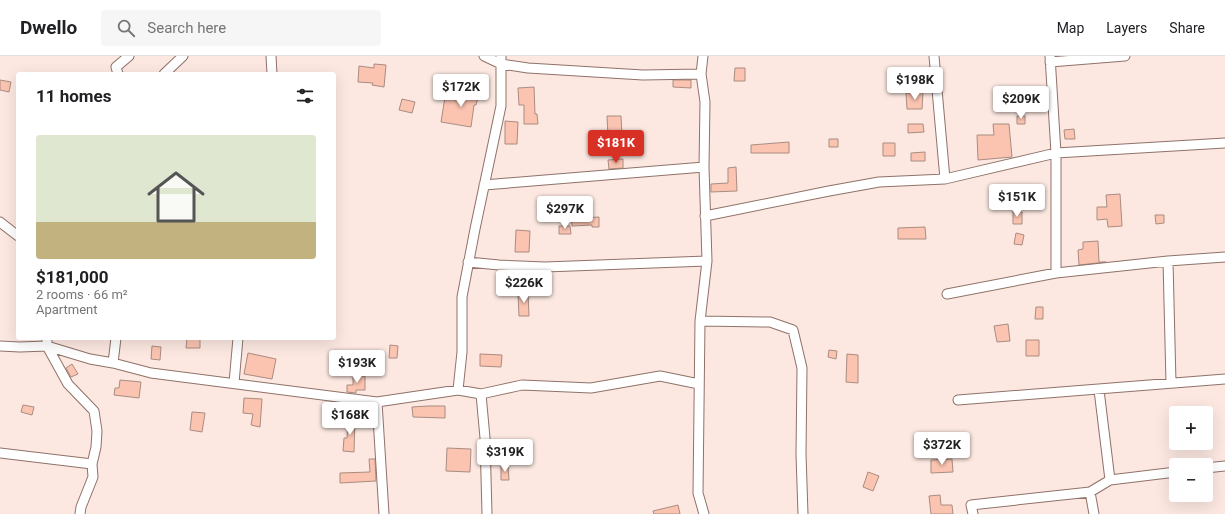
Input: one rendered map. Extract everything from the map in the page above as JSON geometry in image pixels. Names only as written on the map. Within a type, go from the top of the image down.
[{"type":"street","points":[[118,72],[116,66],[129,56]]},
{"type":"street","points":[[166,72],[182,56]]},
{"type":"street","points":[[270,56],[272,72]]},
{"type":"street","points":[[484,56],[528,68],[643,75],[701,74]]},
{"type":"street","points":[[703,56],[701,74],[705,102],[704,167],[707,261],[700,321],[698,493],[704,514]]},
{"type":"street","points":[[934,56],[945,179]]},
{"type":"street","points":[[1056,273],[1056,153],[1050,59],[1125,56]]},
{"type":"street","points":[[458,390],[462,352],[462,297],[501,106],[501,60]]},
{"type":"street","points":[[705,216],[879,182],[945,179],[1056,153],[1225,143]]},
{"type":"street","points":[[484,186],[704,167]]},
{"type":"street","points":[[0,222],[16,234]]},
{"type":"street","points":[[947,294],[1056,273],[1168,261],[1225,257]]},
{"type":"street","points":[[468,262],[545,267],[707,261]]},
{"type":"street","points":[[1168,261],[1171,383]]},
{"type":"street","points":[[700,321],[770,322],[793,330],[802,368],[801,454],[803,514]]},
{"type":"street","points":[[112,363],[116,340]]},
{"type":"street","points":[[234,383],[238,340]]},
{"type":"street","points":[[0,346],[20,347],[47,342],[90,360],[112,363],[151,373],[377,402],[458,390],[481,394],[522,385],[591,388],[660,376],[699,384]]},
{"type":"street","points":[[47,342],[68,384],[94,411],[97,431],[96,447],[92,464],[93,477],[81,507],[80,514]]},
{"type":"street","points":[[958,400],[1225,379]]},
{"type":"street","points":[[1099,390],[1110,480]]},
{"type":"street","points":[[481,394],[485,438],[487,514]]},
{"type":"street","points":[[377,402],[384,514]]},
{"type":"street","points":[[0,453],[92,464]]},
{"type":"street","points":[[1213,467],[1225,466]]},
{"type":"street","points":[[973,514],[971,505],[1090,492],[1110,480],[1169,473]]},
{"type":"street","points":[[1090,492],[1094,514]]},
{"type":"building","points":[[374,64],[386,65],[384,87],[372,85],[373,83],[358,82],[359,66],[374,68]]},
{"type":"building","points":[[735,68],[745,68],[745,81],[734,81]]},
{"type":"building","points":[[0,80],[11,82],[9,92],[0,90]]},
{"type":"building","points":[[673,80],[691,80],[691,88],[673,87]]},
{"type":"building","points":[[463,85],[480,90],[476,105],[474,105],[471,127],[441,122],[445,97],[459,101]]},
{"type":"building","points":[[534,87],[535,114],[537,114],[538,124],[524,124],[524,105],[519,105],[518,88]]},
{"type":"building","points":[[923,92],[922,109],[907,109],[906,93]]},
{"type":"building","points":[[402,99],[415,102],[412,113],[399,110]]},
{"type":"building","points":[[607,116],[621,116],[622,136],[608,136]]},
{"type":"building","points":[[1017,116],[1025,116],[1025,124],[1017,124]]},
{"type":"building","points":[[505,121],[518,122],[517,144],[505,144]]},
{"type":"building","points":[[908,124],[923,124],[924,132],[908,133]]},
{"type":"building","points":[[993,124],[1009,124],[1012,157],[978,160],[977,135],[994,135]]},
{"type":"building","points":[[1074,129],[1075,139],[1065,139],[1064,130]]},
{"type":"building","points":[[829,139],[838,139],[838,147],[829,147]]},
{"type":"building","points":[[789,142],[789,153],[751,153],[751,145]]},
{"type":"building","points":[[883,143],[895,143],[895,156],[883,156]]},
{"type":"building","points":[[925,152],[925,161],[911,161],[911,153]]},
{"type":"building","points":[[623,159],[623,168],[609,169],[608,160]]},
{"type":"building","points":[[736,167],[737,191],[711,192],[711,184],[728,183],[728,168]]},
{"type":"building","points":[[1120,194],[1122,226],[1108,227],[1107,219],[1097,220],[1097,207],[1107,207],[1106,195]]},
{"type":"building","points":[[571,207],[583,207],[583,218],[599,217],[599,227],[592,227],[592,225],[572,226]]},
{"type":"building","points":[[1013,211],[1022,212],[1022,224],[1013,224]]},
{"type":"building","points":[[1155,215],[1164,215],[1164,223],[1156,224]]},
{"type":"building","points":[[559,226],[570,226],[571,234],[559,234]]},
{"type":"building","points":[[925,227],[926,239],[898,239],[898,228]]},
{"type":"building","points":[[516,230],[530,231],[529,252],[515,252]]},
{"type":"building","points":[[1016,233],[1024,235],[1022,245],[1014,244]]},
{"type":"building","points":[[1098,241],[1099,262],[1106,262],[1079,265],[1078,250],[1083,249],[1083,242]]},
{"type":"building","points":[[518,293],[528,293],[529,316],[519,316]]},
{"type":"building","points":[[1036,307],[1043,307],[1043,319],[1035,319]]},
{"type":"building","points":[[1008,324],[1010,341],[997,342],[994,326]]},
{"type":"building","points":[[187,340],[200,340],[200,348],[186,348]]},
{"type":"building","points":[[1026,340],[1039,340],[1039,356],[1026,356]]},
{"type":"building","points":[[390,345],[398,346],[397,358],[389,358]]},
{"type":"building","points":[[152,346],[161,347],[160,360],[151,359]]},
{"type":"building","points":[[829,350],[837,351],[836,359],[828,357]]},
{"type":"building","points":[[248,353],[276,359],[272,379],[244,374]]},
{"type":"building","points":[[358,353],[367,354],[367,361],[358,361]]},
{"type":"building","points":[[480,354],[502,355],[501,367],[480,366]]},
{"type":"building","points":[[847,354],[858,355],[858,383],[846,382]]},
{"type":"building","points":[[72,364],[78,374],[71,377],[66,368]]},
{"type":"building","points":[[353,376],[365,376],[365,390],[356,390],[356,393],[347,392],[347,385],[353,385]]},
{"type":"building","points":[[120,380],[141,382],[139,398],[114,395],[115,388],[119,388]]},
{"type":"building","points":[[244,398],[262,399],[260,427],[251,425],[253,414],[243,413]]},
{"type":"building","points":[[23,405],[34,407],[32,415],[21,412]]},
{"type":"building","points":[[445,406],[445,418],[413,417],[412,407]]},
{"type":"building","points":[[192,412],[205,413],[202,432],[190,430]]},
{"type":"building","points":[[348,416],[355,417],[354,452],[343,451],[344,438],[347,438]]},
{"type":"building","points":[[447,448],[471,449],[470,472],[446,471]]},
{"type":"building","points":[[369,459],[375,459],[376,481],[340,483],[340,473],[370,472]]},
{"type":"building","points":[[952,459],[953,472],[931,473],[931,460]]},
{"type":"building","points":[[501,466],[508,466],[509,480],[501,480]]},
{"type":"building","points":[[868,472],[879,476],[873,491],[863,487]]},
{"type":"building","points":[[940,495],[941,505],[952,505],[953,514],[931,514],[929,496]]},
{"type":"building","points":[[678,505],[680,514],[654,514],[653,511]]}]
